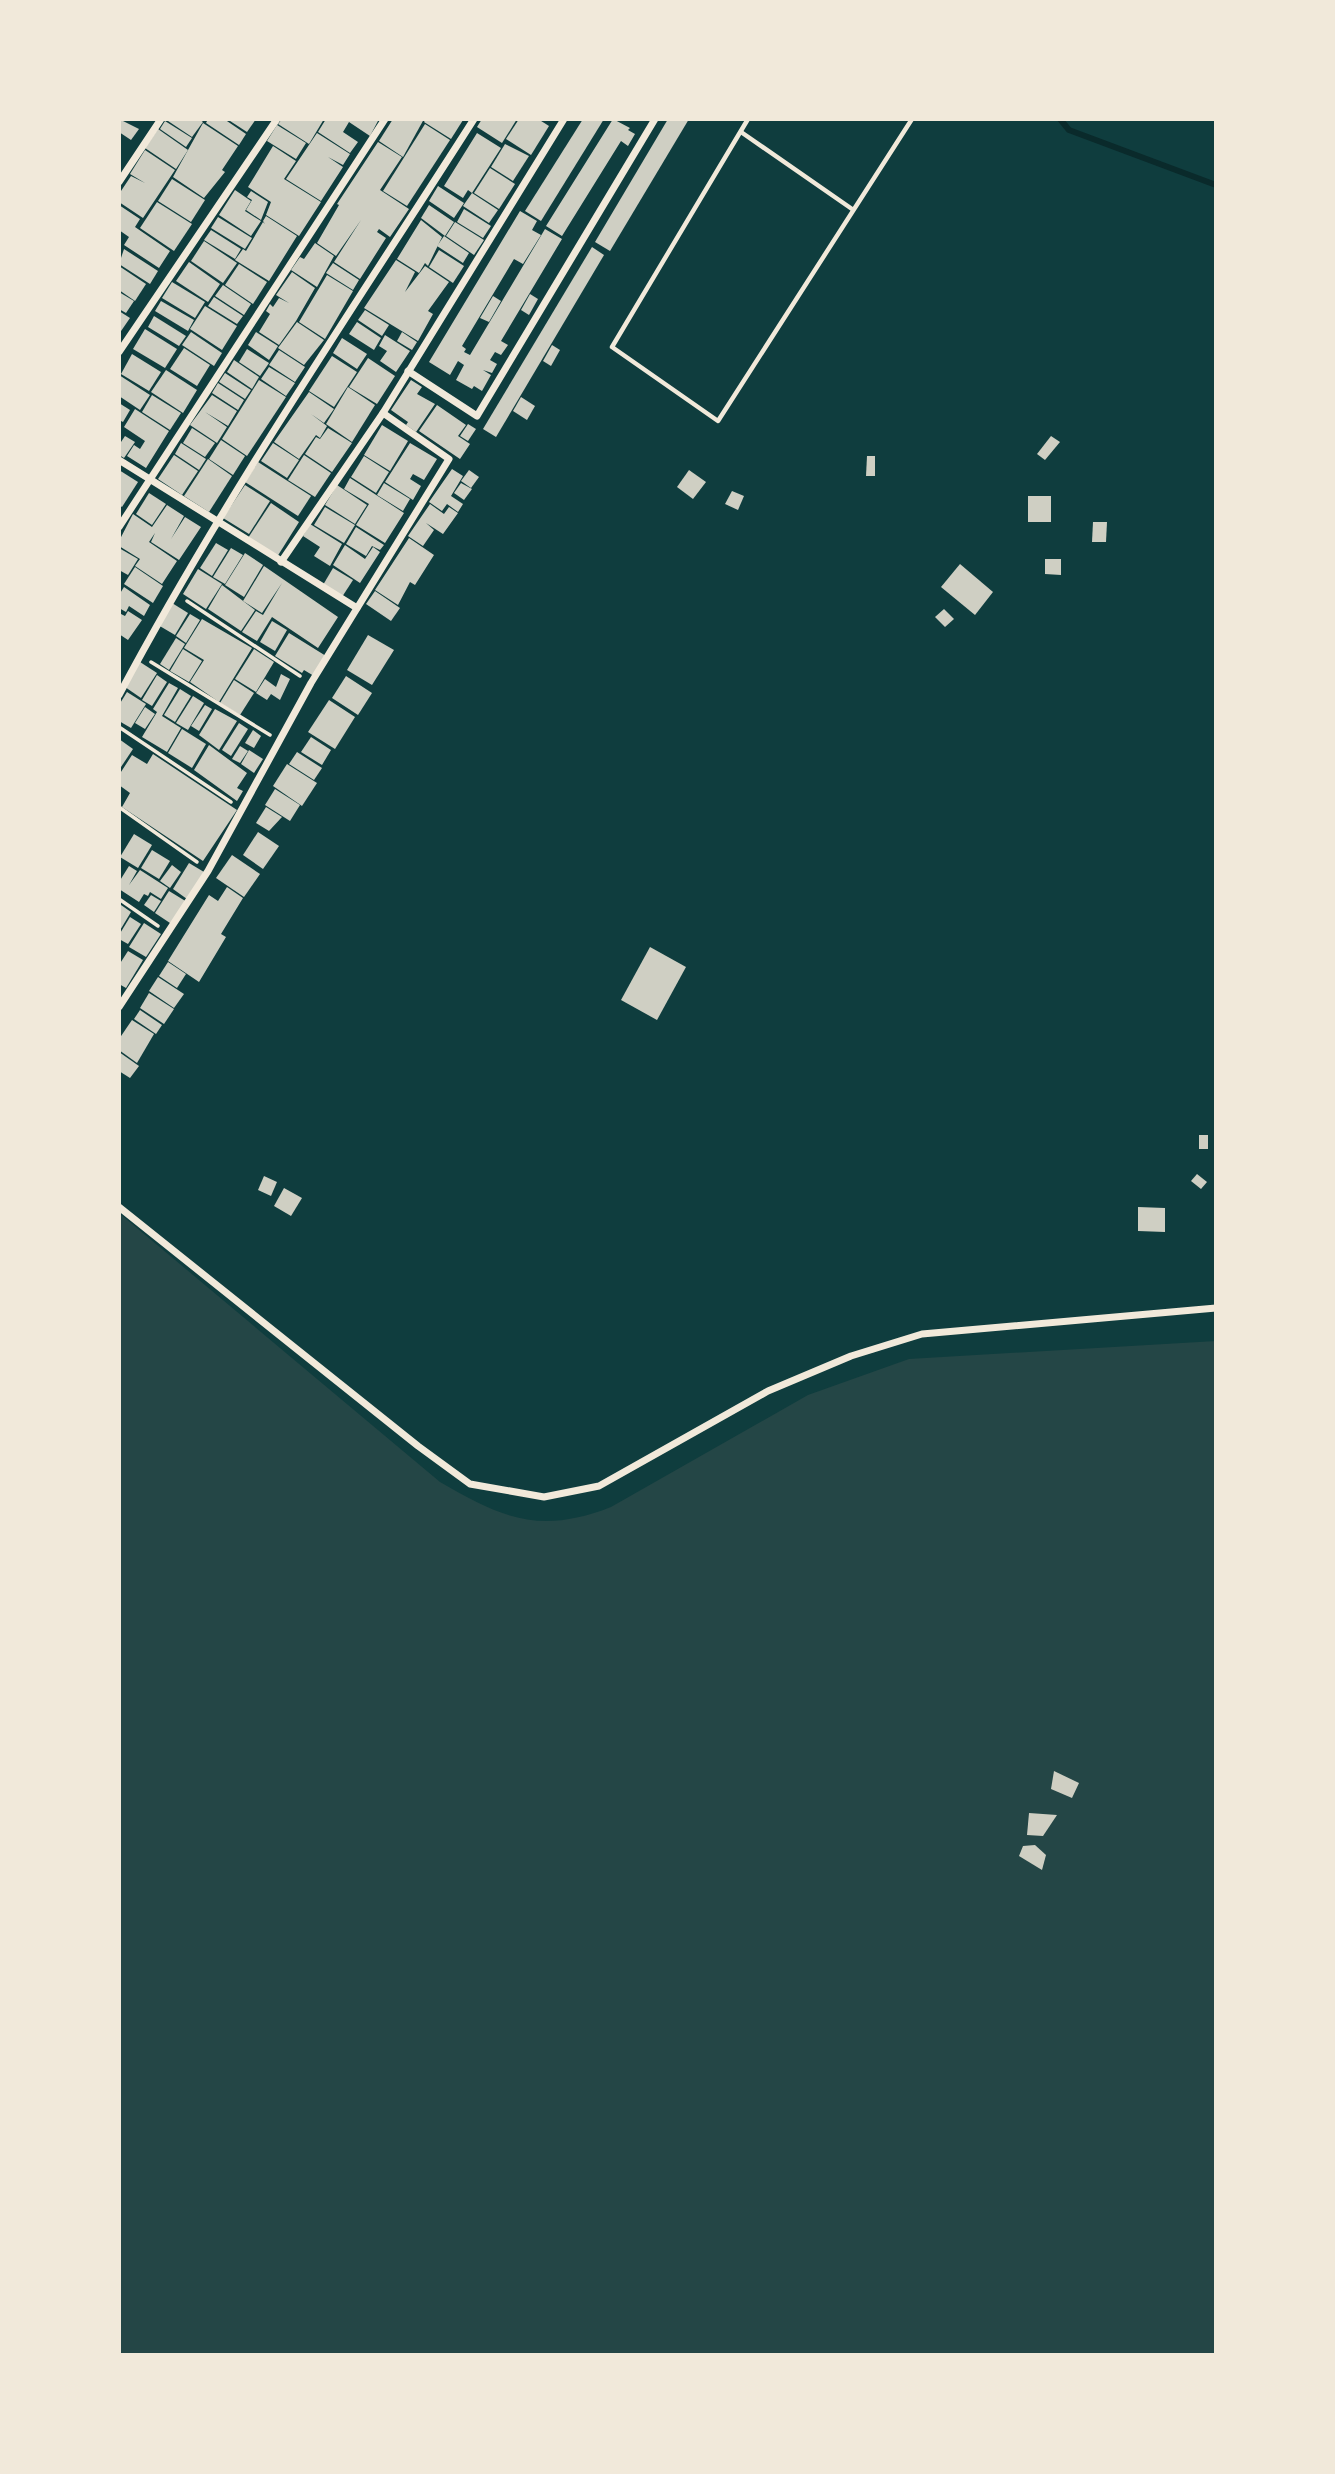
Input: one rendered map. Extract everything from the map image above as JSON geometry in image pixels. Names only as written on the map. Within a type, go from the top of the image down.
[{"type":"street","points":[[119,183],[161,119]]},
{"type":"street","points":[[119,352],[277,119]]},
{"type":"street","points":[[119,527],[385,119]]},
{"type":"street","points":[[119,695],[173,592],[216,522],[474,119]]},
{"type":"street","points":[[281,562],[383,413],[565,119]]},
{"type":"street","points":[[408,371],[477,416],[653,119]]},
{"type":"street","points":[[119,1007],[169,934],[208,870],[311,683],[449,459],[383,413]]},
{"type":"street","points":[[119,460],[357,608]]},
{"type":"street","points":[[119,1207],[418,1446],[470,1484],[544,1497],[598,1486],[768,1391],[851,1356],[922,1334],[1216,1308]]},
{"type":"lane","points":[[748,119],[612,346],[718,421],[912,119]]},
{"type":"lane","points":[[741,132],[852,209]]},
{"type":"path","points":[[173,592],[311,683]]},
{"type":"path","points":[[140,656],[280,741]]},
{"type":"path","points":[[119,727],[242,809]]},
{"type":"path","points":[[119,807],[208,870]]},
{"type":"path","points":[[119,899],[169,934]]},
{"type":"shaded area","points":[[119,1213],[440,1482],[503,1513],[542,1521],[563,1520],[611,1507],[808,1395],[909,1359],[1216,1341],[1216,2355],[119,2355]]},
{"type":"building","points":[[119,119],[139,129],[131,140],[119,132]]},
{"type":"building","points":[[165,119],[199,119],[203,122],[192,137]]},
{"type":"building","points":[[208,119],[224,119],[246,134],[239,145],[206,123]]},
{"type":"building","points":[[227,119],[256,119],[247,132]]},
{"type":"building","points":[[282,119],[324,119],[309,144],[278,124]]},
{"type":"building","points":[[326,119],[379,119],[370,136],[349,122],[343,132],[358,142],[350,153],[318,132]]},
{"type":"building","points":[[393,119],[424,119],[403,157],[379,141]]},
{"type":"building","points":[[426,119],[463,120],[451,139],[424,122]]},
{"type":"building","points":[[482,119],[517,119],[502,143],[477,127]]},
{"type":"building","points":[[519,119],[538,119],[549,126],[531,155],[506,139]]},
{"type":"building","points":[[583,119],[604,119],[541,221],[525,211]]},
{"type":"building","points":[[613,119],[630,128],[628,130],[635,134],[628,146],[621,141],[562,236],[546,226]]},
{"type":"building","points":[[668,119],[689,119],[610,251],[595,242]]},
{"type":"building","points":[[165,121],[192,138],[186,147],[160,129]]},
{"type":"building","points":[[203,123],[238,146],[222,170],[225,172],[204,198],[173,177]]},
{"type":"building","points":[[425,124],[450,140],[407,206],[383,191]]},
{"type":"building","points":[[277,125],[306,143],[296,159],[267,141]]},
{"type":"building","points":[[158,129],[188,150],[176,169],[145,148]]},
{"type":"building","points":[[317,133],[350,154],[343,165],[328,157],[343,167],[321,201],[286,179]]},
{"type":"building","points":[[477,133],[501,148],[472,193],[468,190],[463,198],[444,186]]},
{"type":"building","points":[[378,142],[402,157],[380,190],[409,209],[390,237],[379,229],[377,232],[386,238],[360,279],[334,262],[361,220],[336,256],[317,243],[339,205],[337,204]]},
{"type":"building","points":[[505,144],[529,156],[513,181],[491,167]]},
{"type":"building","points":[[273,146],[296,161],[284,179],[321,202],[299,236],[266,215],[271,202],[248,187]]},
{"type":"building","points":[[145,150],[175,170],[143,218],[119,202],[119,194],[131,176],[145,183],[130,174]]},
{"type":"building","points":[[490,168],[515,184],[499,209],[474,193]]},
{"type":"building","points":[[172,179],[205,200],[191,222],[158,201]]},
{"type":"building","points":[[438,186],[464,203],[454,218],[429,201]]},
{"type":"building","points":[[235,190],[251,201],[245,211],[261,221],[251,236],[219,215]]},
{"type":"building","points":[[251,191],[268,202],[261,220],[246,210],[252,200],[247,197]]},
{"type":"building","points":[[472,193],[498,210],[489,223],[463,206]]},
{"type":"building","points":[[157,202],[192,224],[174,251],[140,228]]},
{"type":"building","points":[[119,205],[140,219],[135,227],[170,251],[159,268],[124,245],[129,237],[119,230]]},
{"type":"building","points":[[429,205],[454,222],[445,236],[421,218]]},
{"type":"building","points":[[464,209],[491,226],[483,238],[457,222]]},
{"type":"building","points":[[520,211],[537,221],[532,230],[541,235],[523,264],[514,259],[462,346],[466,349],[464,352],[470,355],[545,229],[562,239],[501,341],[508,345],[501,355],[495,352],[490,360],[497,364],[492,373],[483,370],[491,375],[482,391],[474,386],[472,389],[456,380],[464,365],[458,361],[450,375],[429,362]]},
{"type":"building","points":[[266,216],[297,236],[269,281],[235,260],[243,249],[246,251],[263,222],[265,224],[263,221]]},
{"type":"building","points":[[218,217],[252,238],[245,249],[211,228]]},
{"type":"building","points":[[421,220],[442,237],[428,266],[425,263],[419,273],[397,259]]},
{"type":"building","points":[[455,222],[484,240],[474,255],[446,236]]},
{"type":"building","points":[[211,230],[241,249],[235,259],[204,240]]},
{"type":"building","points":[[444,236],[469,253],[463,263],[437,246]]},
{"type":"building","points":[[204,241],[237,263],[223,283],[191,261]]},
{"type":"building","points":[[315,243],[334,256],[317,287],[291,270],[300,257],[304,259]]},
{"type":"building","points":[[592,247],[604,255],[496,437],[483,429]]},
{"type":"building","points":[[124,249],[158,271],[150,284],[119,264]]},
{"type":"building","points":[[439,250],[464,266],[453,283],[429,267]]},
{"type":"building","points":[[396,260],[415,272],[405,292],[425,266],[449,282],[428,311],[433,314],[418,341],[364,308]]},
{"type":"building","points":[[189,262],[220,284],[208,302],[176,281]]},
{"type":"building","points":[[333,263],[359,280],[353,290],[326,273]]},
{"type":"building","points":[[239,264],[267,282],[253,304],[225,285]]},
{"type":"building","points":[[119,266],[146,284],[135,301],[119,290]]},
{"type":"building","points":[[292,272],[315,288],[279,345],[259,332],[270,314],[266,311],[270,304],[273,307],[279,298],[289,303],[276,295]]},
{"type":"building","points":[[327,275],[353,291],[325,339],[299,322]]},
{"type":"building","points":[[172,282],[205,302],[195,318],[162,298]]},
{"type":"building","points":[[223,285],[251,304],[244,315],[215,296]]},
{"type":"building","points":[[119,292],[134,301],[126,313],[119,309]]},
{"type":"building","points":[[530,294],[538,299],[529,315],[521,310]]},
{"type":"building","points":[[493,296],[501,301],[489,322],[480,318]]},
{"type":"building","points":[[214,297],[243,316],[237,324],[208,306]]},
{"type":"building","points":[[161,301],[194,320],[188,331],[155,311]]},
{"type":"building","points":[[205,306],[237,326],[222,350],[190,329]]},
{"type":"building","points":[[365,310],[389,325],[382,336],[358,320]]},
{"type":"building","points":[[119,311],[130,318],[119,334]]},
{"type":"building","points":[[154,316],[186,336],[179,346],[148,327]]},
{"type":"building","points":[[297,322],[324,340],[304,365],[278,348]]},
{"type":"building","points":[[357,322],[381,338],[374,350],[349,334]]},
{"type":"building","points":[[145,329],[177,349],[165,368],[133,349]]},
{"type":"building","points":[[191,332],[222,353],[214,366],[182,345]]},
{"type":"building","points":[[256,332],[278,346],[269,360],[248,345]]},
{"type":"building","points":[[402,332],[417,342],[412,350],[397,341]]},
{"type":"building","points":[[385,335],[410,351],[396,372],[380,361],[387,351],[379,346]]},
{"type":"building","points":[[342,338],[367,354],[357,369],[333,353]]},
{"type":"building","points":[[552,345],[560,350],[551,366],[543,361]]},
{"type":"building","points":[[184,348],[210,365],[197,386],[170,369]]},
{"type":"building","points":[[247,349],[269,363],[260,376],[239,362]]},
{"type":"building","points":[[279,350],[305,367],[295,382],[269,365]]},
{"type":"building","points":[[132,354],[161,372],[149,391],[121,374]]},
{"type":"building","points":[[332,356],[357,372],[334,407],[309,391]]},
{"type":"building","points":[[368,358],[395,376],[377,404],[349,387]]},
{"type":"building","points":[[234,360],[259,377],[252,389],[227,372]]},
{"type":"building","points":[[269,367],[295,383],[286,396],[261,379]]},
{"type":"building","points":[[166,370],[197,390],[183,413],[151,392]]},
{"type":"building","points":[[225,373],[251,390],[245,399],[219,382]]},
{"type":"building","points":[[119,375],[150,395],[140,410],[119,396]]},
{"type":"building","points":[[259,380],[286,397],[247,456],[222,439]]},
{"type":"building","points":[[411,380],[422,387],[417,394],[435,404],[416,432],[406,425],[408,422],[391,410]]},
{"type":"building","points":[[218,383],[244,400],[238,410],[212,393]]},
{"type":"building","points":[[348,387],[375,405],[352,442],[326,424]]},
{"type":"building","points":[[309,392],[334,409],[324,423],[311,414],[327,426],[320,438],[316,435],[299,459],[274,442]]},
{"type":"building","points":[[152,395],[181,413],[170,430],[142,412]]},
{"type":"building","points":[[212,395],[237,411],[228,426],[205,412],[227,427],[217,443],[190,425]]},
{"type":"building","points":[[521,397],[535,406],[527,420],[513,411]]},
{"type":"building","points":[[119,403],[130,410],[123,422],[119,420]]},
{"type":"building","points":[[437,405],[466,425],[458,436],[470,444],[460,459],[419,431]]},
{"type":"building","points":[[135,409],[169,431],[146,468],[127,456],[134,445],[140,449],[145,441],[124,427]]},
{"type":"building","points":[[468,424],[476,429],[468,441],[460,436]]},
{"type":"building","points":[[382,425],[408,441],[390,471],[364,455]]},
{"type":"building","points":[[192,428],[215,443],[205,457],[183,443]]},
{"type":"building","points":[[328,428],[352,443],[332,472],[305,454],[316,437],[320,439]]},
{"type":"building","points":[[125,436],[135,442],[124,458],[119,455],[119,445]]},
{"type":"building","points":[[1051,436],[1060,442],[1045,460],[1037,454]]},
{"type":"building","points":[[221,440],[245,456],[233,475],[209,459]]},
{"type":"building","points":[[181,443],[206,459],[199,470],[175,454]]},
{"type":"building","points":[[273,443],[299,460],[287,478],[261,461]]},
{"type":"building","points":[[410,443],[437,459],[424,480],[413,474],[410,479],[421,486],[413,500],[385,482]]},
{"type":"building","points":[[174,455],[198,471],[182,495],[158,479]]},
{"type":"building","points":[[304,455],[331,473],[315,497],[288,480]]},
{"type":"building","points":[[364,456],[389,472],[376,493],[351,477]]},
{"type":"building","points":[[867,456],[875,456],[875,476],[866,476]]},
{"type":"building","points":[[208,459],[232,476],[209,512],[184,496]]},
{"type":"building","points":[[258,462],[311,496],[298,516],[245,482]]},
{"type":"building","points":[[452,469],[463,476],[451,496],[463,504],[458,512],[447,504],[442,511],[429,502]]},
{"type":"building","points":[[119,470],[138,482],[122,507],[119,505]]},
{"type":"building","points":[[469,470],[479,477],[471,488],[461,481]]},
{"type":"building","points":[[689,470],[706,482],[693,499],[677,487]]},
{"type":"building","points":[[350,478],[404,513],[385,543],[356,525],[369,504],[344,489]]},
{"type":"building","points":[[384,483],[410,499],[403,511],[377,495]]},
{"type":"building","points":[[461,483],[472,489],[464,500],[454,493]]},
{"type":"building","points":[[245,485],[270,501],[249,534],[223,518]]},
{"type":"building","points":[[337,485],[367,505],[355,524],[325,505]]},
{"type":"building","points":[[732,491],[744,496],[738,510],[725,504]]},
{"type":"building","points":[[149,493],[166,504],[152,525],[136,514]]},
{"type":"building","points":[[1028,496],[1051,496],[1051,522],[1028,522]]},
{"type":"building","points":[[271,503],[299,522],[277,557],[248,538]]},
{"type":"building","points":[[430,504],[444,514],[449,507],[458,513],[443,534],[426,523],[434,530],[423,546],[408,536]]},
{"type":"building","points":[[167,505],[184,516],[171,539],[185,517],[201,527],[179,560],[151,542],[155,533],[149,542],[177,561],[162,584],[135,566],[140,559],[119,546],[119,541],[133,514],[152,527]]},
{"type":"building","points":[[325,507],[355,525],[344,543],[314,525]]},
{"type":"building","points":[[1093,522],[1107,522],[1106,542],[1092,542]]},
{"type":"building","points":[[310,524],[342,544],[330,566],[314,556],[320,547],[303,536]]},
{"type":"building","points":[[356,527],[384,545],[380,550],[372,546],[366,556],[346,544]]},
{"type":"building","points":[[409,538],[434,555],[415,585],[410,582],[398,605],[375,590]]},
{"type":"building","points":[[216,543],[228,550],[212,576],[200,568]]},
{"type":"building","points":[[345,545],[365,559],[373,547],[380,552],[360,583],[333,565]]},
{"type":"building","points":[[119,548],[138,559],[128,575],[119,570]]},
{"type":"building","points":[[231,548],[243,555],[225,584],[213,577]]},
{"type":"building","points":[[245,553],[263,565],[244,597],[225,585]]},
{"type":"building","points":[[1045,559],[1061,559],[1061,575],[1045,574]]},
{"type":"building","points":[[960,564],[993,592],[975,615],[941,587]]},
{"type":"building","points":[[264,566],[338,617],[318,648],[272,617],[257,641],[242,632],[256,611],[263,615],[282,583],[262,613],[243,601]]},
{"type":"building","points":[[135,567],[163,586],[153,603],[124,584]]},
{"type":"building","points":[[333,568],[353,580],[342,597],[323,585]]},
{"type":"building","points":[[198,569],[222,584],[206,609],[183,594]]},
{"type":"building","points":[[222,585],[255,610],[241,631],[208,609]]},
{"type":"building","points":[[124,587],[150,605],[144,616],[129,606],[126,612],[119,608],[119,595]]},
{"type":"building","points":[[375,591],[400,608],[391,621],[366,604]]},
{"type":"building","points":[[172,603],[188,613],[175,635],[158,625]]},
{"type":"building","points":[[944,609],[954,619],[945,627],[935,617]]},
{"type":"building","points":[[128,611],[142,620],[128,640],[119,634],[119,613],[125,616]]},
{"type":"building","points":[[190,614],[200,620],[186,643],[176,636]]},
{"type":"building","points":[[202,619],[252,648],[219,702],[190,682],[204,660],[184,648]]},
{"type":"building","points":[[272,621],[287,630],[275,651],[260,642]]},
{"type":"building","points":[[289,633],[326,656],[314,676],[304,670],[302,673],[275,656]]},
{"type":"building","points":[[368,635],[394,650],[372,685],[347,670]]},
{"type":"building","points":[[176,638],[185,644],[169,670],[160,664]]},
{"type":"building","points":[[183,649],[202,661],[189,682],[170,671]]},
{"type":"building","points":[[254,649],[274,662],[256,692],[235,679]]},
{"type":"building","points":[[140,662],[157,673],[141,698],[125,687]]},
{"type":"building","points":[[281,674],[290,679],[280,700],[271,694],[267,700],[256,693],[265,679],[276,687]]},
{"type":"building","points":[[157,675],[167,682],[152,706],[142,700]]},
{"type":"building","points":[[346,676],[372,693],[358,715],[332,698]]},
{"type":"building","points":[[234,680],[254,693],[240,715],[220,703]]},
{"type":"building","points":[[169,683],[178,688],[162,716],[181,728],[167,752],[142,737],[157,712],[153,709]]},
{"type":"building","points":[[180,689],[191,696],[175,722],[164,715]]},
{"type":"building","points":[[127,692],[146,704],[131,728],[119,721],[119,705]]},
{"type":"building","points":[[193,696],[204,703],[188,730],[176,723]]},
{"type":"building","points":[[329,700],[355,717],[335,749],[308,732]]},
{"type":"building","points":[[205,705],[212,709],[199,731],[191,726]]},
{"type":"building","points":[[145,707],[155,714],[145,729],[135,723]]},
{"type":"building","points":[[215,709],[237,721],[219,750],[199,735]]},
{"type":"building","points":[[239,723],[248,729],[231,756],[222,750]]},
{"type":"building","points":[[182,729],[206,744],[192,768],[168,753]]},
{"type":"building","points":[[253,730],[261,736],[254,748],[245,743]]},
{"type":"building","points":[[311,737],[331,750],[322,765],[301,752]]},
{"type":"building","points":[[119,739],[133,749],[119,770]]},
{"type":"building","points":[[209,745],[247,773],[237,788],[243,791],[237,801],[194,770]]},
{"type":"building","points":[[240,746],[248,751],[240,763],[232,759]]},
{"type":"building","points":[[249,750],[263,759],[254,773],[241,764]]},
{"type":"building","points":[[297,752],[322,768],[314,780],[289,764]]},
{"type":"building","points":[[153,754],[237,810],[203,861],[122,807],[130,793],[119,785],[119,775],[132,755],[147,764]]},
{"type":"building","points":[[287,764],[317,783],[302,806],[273,786]]},
{"type":"building","points":[[275,789],[300,805],[290,821],[265,805]]},
{"type":"building","points":[[266,807],[282,817],[269,831],[256,823]]},
{"type":"building","points":[[258,832],[279,846],[263,869],[243,855]]},
{"type":"building","points":[[134,834],[152,845],[138,868],[120,857]]},
{"type":"building","points":[[152,850],[170,861],[159,879],[141,868]]},
{"type":"building","points":[[232,855],[260,874],[244,897],[216,878]]},
{"type":"building","points":[[189,863],[204,872],[187,899],[173,889]]},
{"type":"building","points":[[172,865],[181,872],[170,888],[160,881]]},
{"type":"building","points":[[129,866],[137,871],[129,885],[140,870],[168,888],[161,899],[150,892],[148,896],[144,894],[139,902],[119,889],[119,882]]},
{"type":"building","points":[[227,887],[243,898],[221,934],[226,937],[199,982],[168,961],[209,895],[218,901]]},
{"type":"building","points":[[169,891],[187,902],[173,925],[155,913]]},
{"type":"building","points":[[151,895],[161,901],[154,912],[144,905]]},
{"type":"building","points":[[121,905],[131,912],[119,932],[119,908]]},
{"type":"building","points":[[130,917],[141,924],[128,944],[119,939],[119,935]]},
{"type":"building","points":[[144,923],[161,934],[146,957],[129,947]]},
{"type":"building","points":[[650,947],[686,967],[657,1020],[621,1000]]},
{"type":"building","points":[[128,951],[143,960],[126,988],[119,984],[119,965]]},
{"type":"building","points":[[168,962],[186,974],[177,988],[159,976]]},
{"type":"building","points":[[158,977],[184,994],[174,1008],[149,991]]},
{"type":"building","points":[[149,993],[174,1009],[164,1024],[140,1008]]},
{"type":"building","points":[[140,1010],[162,1025],[156,1034],[134,1019]]},
{"type":"building","points":[[132,1020],[154,1034],[137,1063],[119,1050],[119,1039]]},
{"type":"building","points":[[119,1052],[139,1066],[130,1078],[119,1071]]},
{"type":"building","points":[[1199,1135],[1208,1135],[1208,1149],[1199,1149]]},
{"type":"building","points":[[1197,1174],[1207,1182],[1201,1189],[1191,1181]]},
{"type":"building","points":[[264,1176],[277,1182],[271,1196],[258,1190]]},
{"type":"building","points":[[284,1188],[302,1198],[291,1216],[274,1206]]},
{"type":"building","points":[[1138,1207],[1165,1208],[1165,1232],[1138,1231]]},
{"type":"building","points":[[1054,1771],[1079,1783],[1072,1798],[1051,1789]]},
{"type":"building","points":[[1029,1813],[1057,1815],[1043,1836],[1027,1835]]},
{"type":"building","points":[[1035,1845],[1046,1855],[1042,1870],[1019,1856],[1023,1846]]},
{"type":"waterway","points":[[1060,119],[1069,130],[1216,185]]}]
